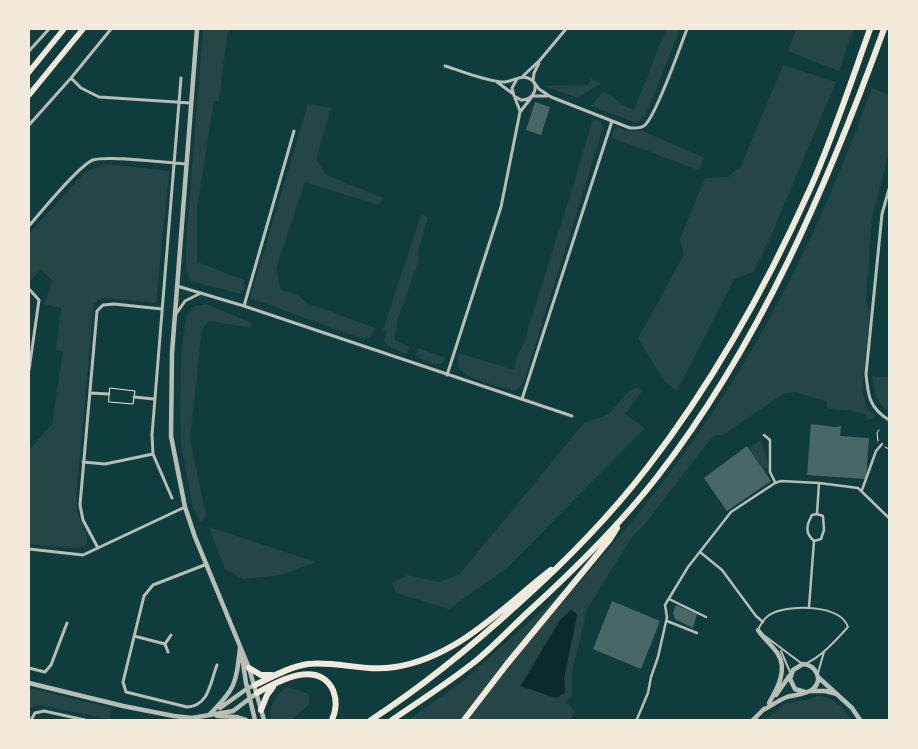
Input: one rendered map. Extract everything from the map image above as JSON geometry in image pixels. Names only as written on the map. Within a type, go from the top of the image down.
[{"type":"highway","points":[[371,720],[477,641],[550,576],[577,549],[648,468],[709,379],[766,281],[811,187],[870,29]]},
{"type":"highway","points":[[392,720],[477,660],[559,583],[624,516],[658,477],[719,388],[776,286],[824,184],[884,29]]},
{"type":"highway","points":[[464,720],[507,664],[610,539],[624,516]]},
{"type":"highway","points":[[255,685],[294,667],[316,664],[361,668],[394,668],[434,656],[459,642],[484,624],[577,549]]},
{"type":"highway","points":[[249,668],[261,675],[276,675]]},
{"type":"highway","points":[[257,693],[275,684],[305,674],[312,674],[324,680],[332,688],[335,699],[335,711],[332,720]]},
{"type":"highway","points":[[261,710],[266,695],[275,684]]},
{"type":"main road","points":[[29,72],[64,29]]},
{"type":"main road","points":[[29,94],[83,29]]},
{"type":"street","points":[[29,52],[49,29]]},
{"type":"street","points":[[29,125],[111,29]]},
{"type":"street","points":[[197,29],[175,314],[170,395],[171,436],[185,507],[195,537],[249,668],[264,720]]},
{"type":"street","points":[[520,112],[514,95],[513,85],[540,60],[566,29]]},
{"type":"street","points":[[445,66],[497,81],[508,82],[519,78],[528,78],[551,97],[630,128],[644,126],[654,112],[687,29]]},
{"type":"street","points":[[447,375],[501,207],[520,112],[536,90],[534,73],[540,60]]},
{"type":"street","points":[[70,78],[80,88],[99,97],[191,103]]},
{"type":"street","points":[[172,498],[153,454],[152,435],[181,78]]},
{"type":"street","points":[[497,81],[521,100],[532,97],[551,97]]},
{"type":"street","points":[[522,400],[612,121]]},
{"type":"street","points":[[244,306],[294,131]]},
{"type":"street","points":[[29,226],[81,169],[93,160],[110,159],[186,164]]},
{"type":"street","points":[[889,189],[882,214],[866,374],[868,397],[876,409],[889,420]]},
{"type":"street","points":[[177,286],[244,306],[572,416]]},
{"type":"street","points":[[29,289],[39,300],[29,370]]},
{"type":"street","points":[[175,314],[184,301],[202,293]]},
{"type":"street","points":[[98,548],[84,520],[80,506],[97,311],[103,305],[114,304],[162,309]]},
{"type":"street","points":[[90,393],[109,394]]},
{"type":"street","points":[[134,397],[154,399]]},
{"type":"street","points":[[764,435],[770,440],[770,472],[775,483]]},
{"type":"street","points":[[862,491],[876,451],[882,444]]},
{"type":"street","points":[[83,462],[105,464],[153,454]]},
{"type":"street","points":[[637,719],[648,693],[650,677],[658,657],[666,621],[665,605],[688,567],[731,512],[781,481],[858,488],[889,518]]},
{"type":"street","points":[[817,514],[819,483]]},
{"type":"street","points":[[29,549],[83,555],[185,507]]},
{"type":"street","points":[[809,607],[814,542],[808,536],[807,528],[812,515],[817,514],[823,516],[824,530],[821,539],[814,542]]},
{"type":"street","points":[[700,552],[722,570],[756,616],[763,622]]},
{"type":"street","points":[[207,564],[152,585],[144,596],[123,682],[126,692],[187,707],[195,707],[201,704],[205,698],[217,665]]},
{"type":"street","points":[[669,599],[706,617]]},
{"type":"street","points":[[666,621],[697,633]]},
{"type":"street","points":[[29,668],[45,672],[51,666],[67,623]]},
{"type":"street","points":[[758,630],[777,652],[781,663],[780,682],[769,703]]},
{"type":"street","points":[[165,644],[171,635]]},
{"type":"street","points":[[134,636],[165,644]]},
{"type":"street","points":[[165,644],[168,652]]},
{"type":"street","points":[[240,647],[255,720]]},
{"type":"street","points":[[208,716],[230,694],[239,665],[240,647]]},
{"type":"street","points":[[753,720],[783,688],[795,668],[804,664],[812,667],[818,676],[852,708],[860,720]]},
{"type":"street","points":[[791,674],[793,687],[807,692],[817,684],[818,676]]},
{"type":"street","points":[[29,683],[174,716],[192,718],[233,711],[257,693]]},
{"type":"street","points":[[208,716],[255,685]]},
{"type":"street","points":[[763,710],[783,699],[807,692],[825,691],[838,695]]},
{"type":"street","points":[[32,720],[35,713],[39,711],[85,720]]},
{"type":"street","points":[[208,716],[236,717],[246,720]]},
{"type":"lane","points":[[809,607],[833,614],[844,620],[848,627],[824,652],[804,664],[780,649],[758,630],[763,622],[772,613],[809,607]]},
{"type":"lane","points":[[780,649],[787,661],[791,674]]},
{"type":"lane","points":[[818,676],[824,652]]},
{"type":"path","points":[[110,388],[135,391],[134,397],[133,404],[109,402],[110,388]]},
{"type":"shaded area","points":[[203,29],[230,29],[227,36],[219,101],[214,101],[197,208],[197,262],[244,280],[244,289],[241,294],[191,281],[186,270],[186,246]]},
{"type":"shaded area","points":[[666,29],[680,29],[646,115],[637,123],[591,106],[603,92],[634,110]]},
{"type":"shaded area","points":[[796,29],[854,29],[839,71],[788,51]]},
{"type":"shaded area","points":[[783,65],[836,82],[771,236],[753,272],[734,279],[677,391],[664,381],[638,338],[684,255],[680,239],[705,178],[728,177],[741,166]]},
{"type":"shaded area","points":[[591,79],[601,83],[578,98],[544,86],[588,85]]},
{"type":"shaded area","points":[[872,88],[889,95],[889,153],[872,218],[866,301],[870,312],[862,391],[868,410],[875,415],[872,419],[866,419],[866,415],[854,411],[828,409],[826,401],[795,392],[783,394],[721,436],[712,437],[645,524],[632,537],[587,609],[572,671],[572,695],[567,702],[574,711],[570,720],[469,720],[523,647],[608,551],[640,511],[688,448],[719,403],[761,334],[802,256],[839,173]]},
{"type":"shaded area","points":[[308,104],[331,108],[316,159],[326,175],[383,198],[378,205],[305,182],[276,269],[281,290],[296,294],[307,303],[375,328],[371,335],[366,338],[360,338],[250,298]]},
{"type":"shaded area","points":[[593,119],[601,122],[603,128],[524,381],[519,388],[513,391],[470,376],[459,367],[459,353],[513,370],[522,348]]},
{"type":"shaded area","points":[[617,127],[627,131],[643,131],[704,158],[699,170],[612,138],[613,131]]},
{"type":"shaded area","points":[[106,164],[169,171],[156,303],[103,298],[94,303],[76,497],[77,513],[87,536],[87,543],[84,547],[68,548],[29,544],[29,450],[52,424],[63,351],[56,350],[61,308],[44,304],[53,281],[40,269],[29,283],[29,234],[85,172]]},
{"type":"shaded area","points":[[421,215],[428,217],[418,251],[418,262],[397,321],[395,340],[410,347],[406,354],[388,346],[384,341],[387,331],[383,330]]},
{"type":"shaded area","points":[[206,304],[250,322],[252,328],[209,321],[202,329],[190,439],[206,516],[201,522],[193,508],[181,444],[181,353],[186,317],[194,306]]},
{"type":"shaded area","points":[[418,348],[446,358],[437,365],[418,358],[416,354]]},
{"type":"shaded area","points":[[872,376],[889,377],[889,413],[876,398]]},
{"type":"shaded area","points":[[637,387],[642,391],[625,414],[645,428],[508,567],[449,609],[396,593],[392,583],[408,575],[439,582],[459,575],[584,423],[609,414],[628,392]]},
{"type":"shaded area","points":[[761,440],[769,467],[764,470],[749,448]]},
{"type":"shaded area","points":[[209,527],[316,562],[282,575],[243,579],[225,569]]},
{"type":"shaded area","points":[[568,587],[534,626],[462,720],[408,720],[462,682]]},
{"type":"shaded area","points":[[571,610],[577,616],[564,678],[565,693],[556,698],[523,687],[521,685],[560,620]]},
{"type":"shaded area","points":[[287,687],[309,694],[309,705],[291,720],[272,720],[272,705],[279,694]]},
{"type":"shaded area","points":[[29,688],[112,708],[109,719],[39,705],[29,708]]},
{"type":"shaded area","points":[[817,696],[833,700],[845,711],[851,720],[765,720],[784,704]]},
{"type":"building","points":[[535,102],[550,107],[541,135],[526,130]]},
{"type":"building","points":[[811,424],[841,426],[840,436],[869,438],[866,479],[807,475]]},
{"type":"building","points":[[747,446],[771,481],[727,511],[704,478]]},
{"type":"building","points":[[612,601],[660,621],[641,669],[593,649]]},
{"type":"building","points":[[676,605],[697,614],[693,628],[675,619],[673,613]]}]
